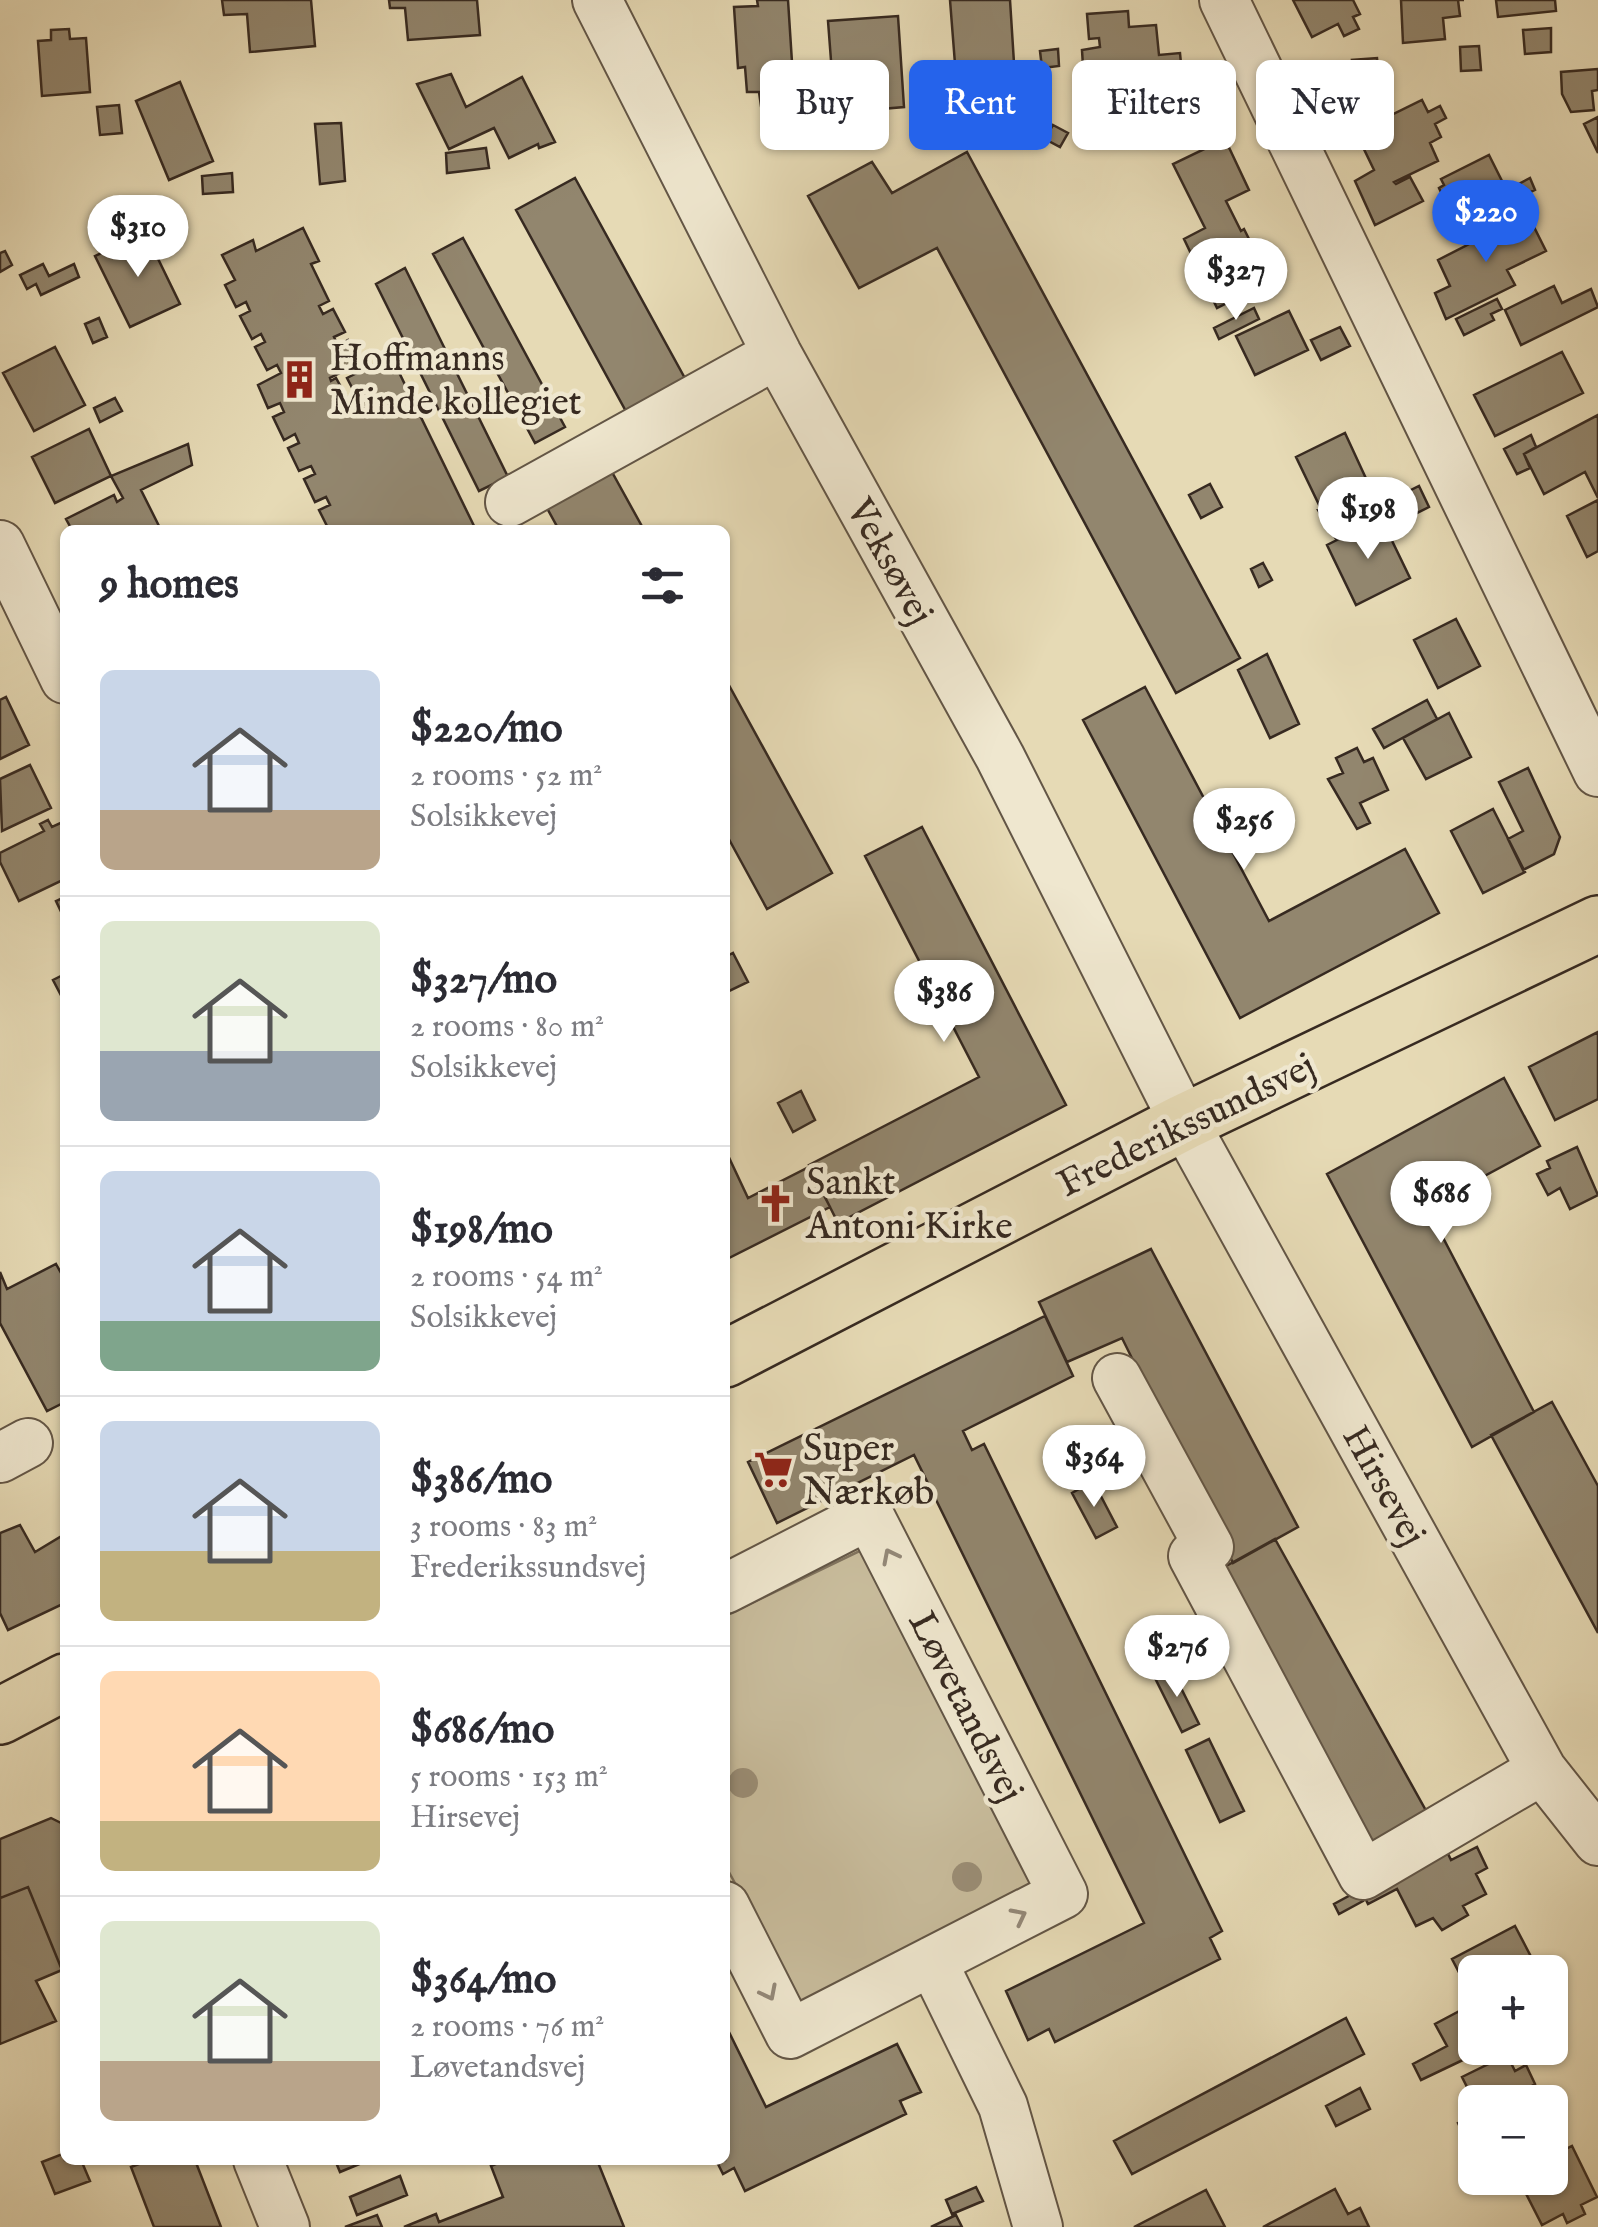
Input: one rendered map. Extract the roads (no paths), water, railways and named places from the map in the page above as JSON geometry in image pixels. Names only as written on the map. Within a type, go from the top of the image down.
[{"type":"main road","name":"Frederikssundsvej","points":[[730,1356],[1184,1122],[1598,924]]},
{"type":"main road","points":[[0,1716],[60,1686]]},
{"type":"street","name":"Veksøvej","points":[[597,0],[777,354],[1000,756],[1184,1122]]},
{"type":"street","points":[[1224,0],[1598,772]]},
{"type":"street","points":[[510,502],[777,354]]},
{"type":"street","points":[[0,545],[60,668]]},
{"type":"street","name":"Hirsevej","points":[[1184,1122],[1542,1770],[1598,1841]]},
{"type":"street","points":[[1117,1378],[1209,1547],[1193,1556],[1364,1876],[1542,1770]]},
{"type":"street","name":"Løvetandsvej","points":[[730,1916],[790,2034],[1063,1894],[869,1515],[731,1572]]},
{"type":"street","points":[[932,1961],[1002,2106],[1038,2227]]},
{"type":"street","points":[[260,2165],[285,2227]]},
{"type":"place","name":"Hoffmanns Minde kollegiet","points":[[300,379]]},
{"type":"place","name":"Sankt Antoni Kirke","points":[[776,1203]]},
{"type":"place","name":"Super Nærkøb","points":[[773,1469]]}]
